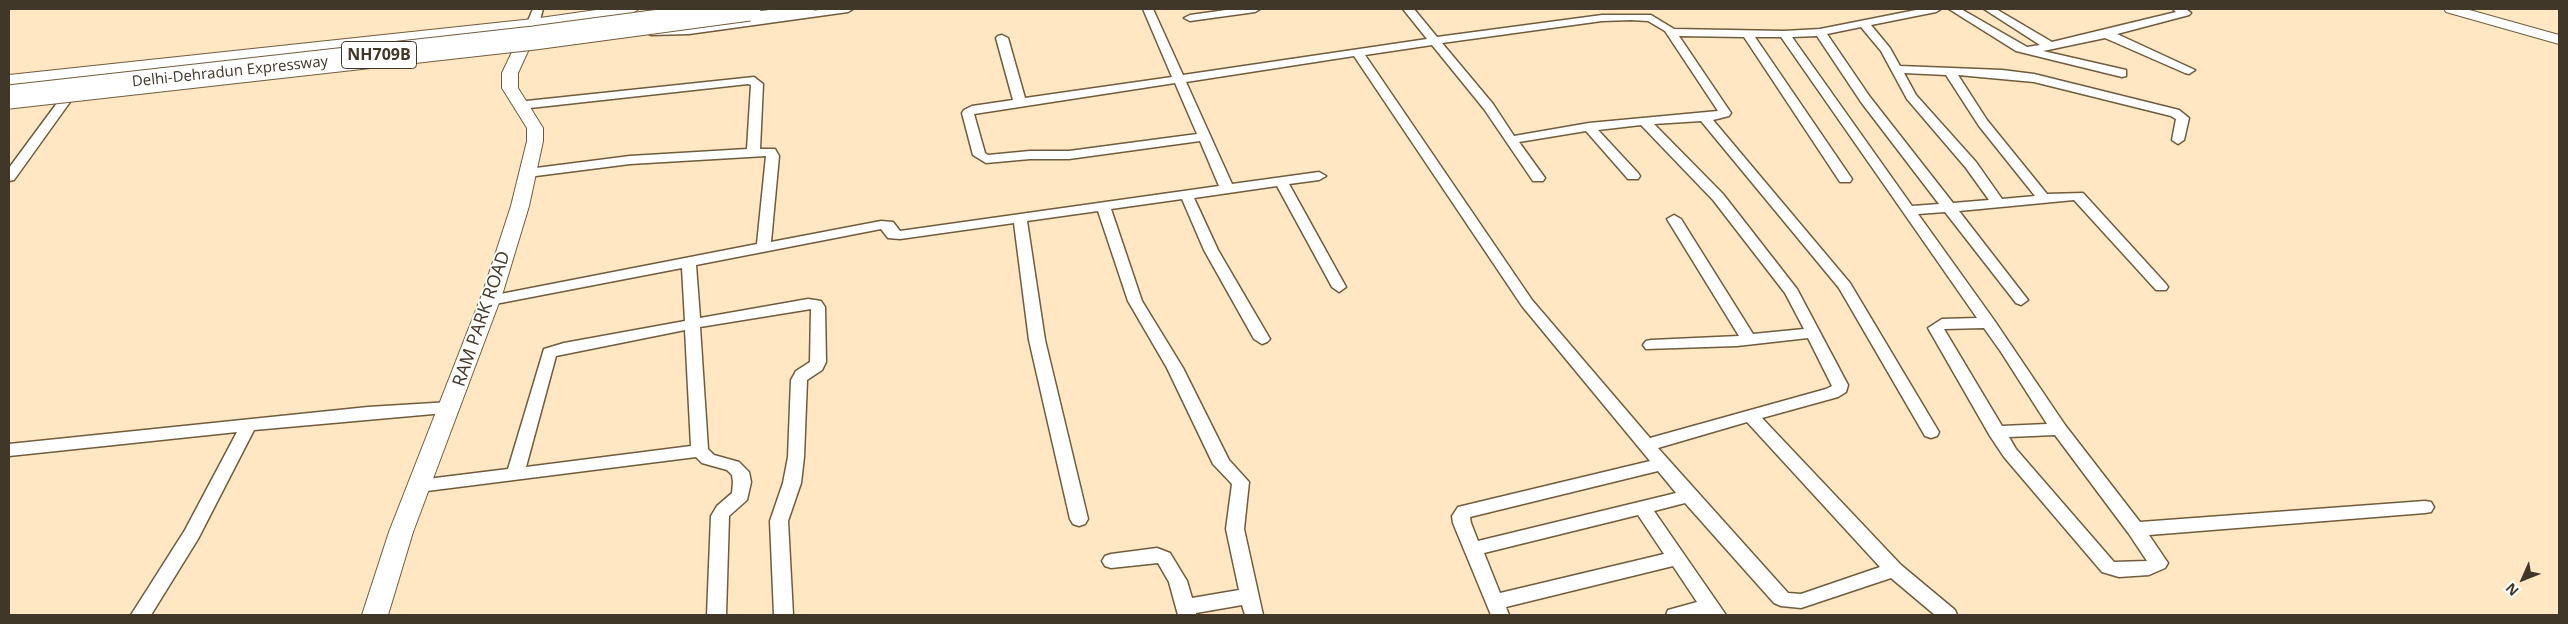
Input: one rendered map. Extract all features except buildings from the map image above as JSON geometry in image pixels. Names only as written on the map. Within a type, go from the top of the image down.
[{"type":"highway","name":"Delhi-Dehradun Expressway","points":[[9,97],[525,39],[749,9]]},
{"type":"highway","name":"Delhi-Dehradun Expressway","points":[[9,88],[508,32],[686,16]]},
{"type":"street","points":[[9,80],[535,16],[632,9]]},
{"type":"street","points":[[649,32],[686,16],[810,9]]},
{"type":"street","points":[[9,108],[519,50],[649,32],[689,30],[848,9]]},
{"type":"street","points":[[1148,9],[1227,188]]},
{"type":"street","points":[[1190,18],[1255,9]]},
{"type":"street","points":[[1408,9],[1489,107],[1538,178]]},
{"type":"street","points":[[1672,32],[1784,34],[1820,32],[1919,10],[1936,9]]},
{"type":"street","points":[[1954,9],[2024,51],[2122,73]]},
{"type":"street","points":[[1989,9],[2050,46]]},
{"type":"street","points":[[2024,51],[2106,34],[2186,14],[2178,9]]},
{"type":"street","points":[[2451,9],[2559,40]]},
{"type":"street","name":"RAM PARK ROAD","points":[[375,615],[401,532],[490,300],[520,206],[535,141],[535,128],[510,88],[510,73],[535,16]]},
{"type":"street","points":[[1204,137],[1069,155],[1019,156],[992,159],[981,157],[968,112],[1434,41],[1616,17],[1651,18],[1665,25],[1672,32],[1725,113],[1704,117],[1588,127],[1511,140]]},
{"type":"street","points":[[1863,22],[1886,50],[1911,96],[1971,165],[1998,204]]},
{"type":"street","points":[[1820,32],[1865,99],[2022,300]]},
{"type":"street","points":[[1747,33],[1845,179]]},
{"type":"street","points":[[1784,34],[1989,322],[2059,428],[2159,563],[2148,568],[2119,570],[2108,566],[2027,475],[1996,432],[1936,328],[1942,324],[1989,322]]},
{"type":"street","points":[[2106,34],[2189,70]]},
{"type":"street","points":[[1002,38],[1020,103]]},
{"type":"street","points":[[1358,54],[1527,303],[1689,496],[1781,598],[1788,601],[1800,601],[1894,570]]},
{"type":"street","points":[[1896,69],[1950,71],[2034,78],[2175,113],[2183,118],[2178,140]]},
{"type":"street","points":[[1950,71],[1960,90],[1983,123],[2042,198]]},
{"type":"street","points":[[521,105],[750,80],[757,84],[753,153]]},
{"type":"street","points":[[9,177],[64,102]]},
{"type":"street","points":[[1704,117],[1845,286],[1931,432]]},
{"type":"street","points":[[1644,121],[1718,197],[1792,292],[1840,388],[1832,393],[1646,446]]},
{"type":"street","points":[[1588,127],[1633,176]]},
{"type":"street","points":[[528,173],[630,160],[770,152],[773,156],[764,246]]},
{"type":"street","points":[[490,300],[881,224],[888,225],[893,234],[900,235],[1319,176]]},
{"type":"street","points":[[1282,181],[1339,287]]},
{"type":"street","points":[[1186,194],[1211,250],[1262,339]]},
{"type":"street","points":[[1910,210],[2078,196],[2161,287]]},
{"type":"street","points":[[1103,205],[1135,301],[1175,368],[1222,464],[1240,482],[1241,488],[1235,515],[1236,528],[1254,615]]},
{"type":"street","points":[[1020,217],[1038,340],[1079,519]]},
{"type":"street","points":[[1674,220],[1749,340]]},
{"type":"street","points":[[689,262],[700,451],[708,459],[733,466],[740,472],[742,482],[741,495],[720,516],[717,615]]},
{"type":"street","points":[[515,474],[549,353],[564,348],[692,324],[816,304],[818,307],[818,362],[816,366],[802,375],[799,380],[796,457],[792,483],[779,521],[784,615]]},
{"type":"street","points":[[1651,345],[1749,340],[1813,333]]},
{"type":"street","points":[[9,450],[249,425],[450,408]]},
{"type":"street","points":[[1751,416],[1894,570],[1948,615]]},
{"type":"street","points":[[141,615],[192,534],[249,425]]},
{"type":"street","points":[[1996,432],[2059,428]]},
{"type":"street","points":[[419,486],[700,451]]},
{"type":"street","points":[[1662,464],[1464,512],[1460,516],[1498,609],[1676,558]]},
{"type":"street","points":[[1473,549],[1689,496]]},
{"type":"street","points":[[2134,529],[2425,507]]},
{"type":"street","points":[[1642,508],[1713,610],[1675,615]]},
{"type":"street","points":[[1111,561],[1157,555],[1164,558],[1178,581],[1186,611],[1250,596]]}]
